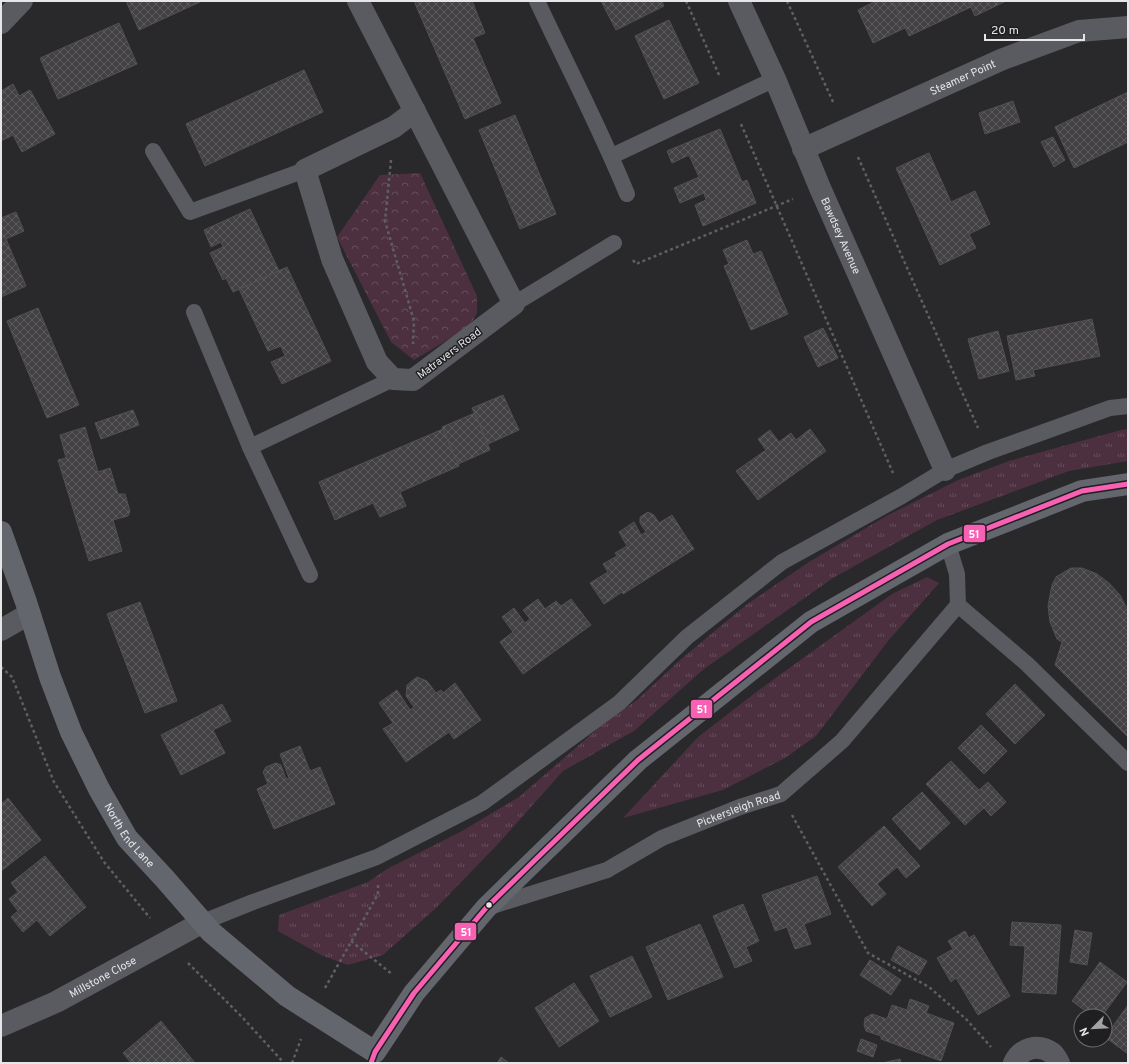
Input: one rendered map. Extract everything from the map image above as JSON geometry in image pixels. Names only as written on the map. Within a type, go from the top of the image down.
[{"type":"main road","points":[[414,993],[486,908],[638,760],[811,622],[948,544],[1082,491],[1128,484]]},
{"type":"main road","name":"North End Lane","points":[[1,532],[26,602],[28,614],[50,677],[71,732],[100,789],[126,838],[210,932],[287,996],[376,1052],[414,993]]},
{"type":"street","points":[[1,22],[22,1]]},
{"type":"street","points":[[358,1],[514,304]]},
{"type":"street","name":"Bawdsey Avenue","points":[[739,1],[775,79],[803,149],[945,470]]},
{"type":"street","name":"Steamer Point","points":[[803,149],[846,131],[1003,59],[1079,31],[1128,26]]},
{"type":"street","points":[[403,380],[377,362],[332,259],[305,170],[394,127],[415,111]]},
{"type":"street","name":"Matravers Road","points":[[403,380],[514,304]]},
{"type":"street","points":[[1,630],[28,614]]},
{"type":"street","name":"Millstone Close","points":[[1,1026],[56,1002],[202,922]]},
{"type":"street","points":[[1014,1063],[1018,1055],[1029,1048],[1042,1047],[1053,1053],[1059,1063]]},
{"type":"lane","points":[[537,1],[612,156],[627,194]]},
{"type":"lane","points":[[612,156],[775,79]]},
{"type":"lane","points":[[153,152],[190,212],[305,170]]},
{"type":"lane","points":[[514,304],[614,243]]},
{"type":"lane","points":[[194,312],[250,447],[310,575]]},
{"type":"lane","points":[[250,447],[403,380]]},
{"type":"lane","points":[[202,922],[253,902],[377,858],[482,803],[619,703],[687,637],[782,562],[902,496],[945,470],[988,452],[1110,408],[1128,406]]},
{"type":"lane","points":[[948,544],[957,574],[958,605],[1027,664],[1128,763]]},
{"type":"lane","name":"Pickersleigh Road","points":[[486,908],[607,870],[662,838],[740,806],[781,794],[842,741],[958,605]]},
{"type":"path","points":[[686,1],[902,496]]},
{"type":"path","points":[[787,1],[988,452]]},
{"type":"path","points":[[394,127],[385,221],[414,321],[403,380]]},
{"type":"path","points":[[614,243],[636,264],[820,188]]},
{"type":"path","points":[[781,794],[868,953],[929,987],[966,1019],[996,1052]]},
{"type":"path","points":[[292,1063],[312,1012],[378,894],[377,858]]},
{"type":"path","points":[[351,941],[414,993]]},
{"type":"green space","points":[[420,173],[477,296],[477,313],[469,327],[414,360],[391,342],[337,237],[380,175]]},
{"type":"green space","points":[[1128,429],[1128,461],[1069,471],[937,520],[833,578],[704,669],[634,731],[563,771],[498,844],[436,908],[383,955],[348,965],[323,956],[278,931],[279,915],[368,882],[387,869],[462,831],[519,797],[602,725],[637,700],[680,660],[746,605],[809,562],[888,515],[958,480],[1009,461]]},
{"type":"green space","points":[[927,577],[939,583],[888,641],[816,736],[785,758],[723,790],[623,818],[698,737],[759,690],[892,594]]},
{"type":"building","points":[[126,1],[202,1],[139,30]]},
{"type":"building","points":[[414,1],[472,1],[485,33],[473,38],[501,103],[465,119]]},
{"type":"building","points":[[601,1],[662,1],[664,6],[616,30]]},
{"type":"building","points":[[876,1],[893,1],[905,28],[873,43],[858,10]]},
{"type":"building","points":[[893,1],[968,1],[971,7],[909,36]]},
{"type":"building","points":[[968,1],[1006,1],[975,16]]},
{"type":"building","points":[[669,20],[699,83],[664,99],[635,36]]},
{"type":"building","points":[[119,23],[137,64],[58,99],[40,58]]},
{"type":"building","points":[[304,70],[323,112],[205,166],[186,124]]},
{"type":"building","points":[[13,84],[19,96],[30,90],[55,134],[22,152],[13,135],[1,141],[1,91]]},
{"type":"building","points":[[1128,92],[1128,142],[1074,168],[1055,127]]},
{"type":"building","points":[[1013,101],[1020,122],[985,134],[979,113]]},
{"type":"building","points":[[515,115],[556,214],[520,229],[479,130]]},
{"type":"building","points":[[720,129],[742,182],[747,180],[756,203],[703,226],[695,205],[706,200],[704,193],[680,203],[674,188],[699,177],[689,155],[672,163],[667,151]]},
{"type":"building","points":[[1053,137],[1065,160],[1054,167],[1041,142]]},
{"type":"building","points":[[929,153],[951,202],[975,191],[990,224],[969,234],[976,248],[940,265],[896,168]]},
{"type":"building","points":[[250,209],[279,271],[233,292],[226,278],[223,280],[210,253],[223,247],[221,242],[211,247],[204,230]]},
{"type":"building","points":[[16,212],[24,231],[6,239],[26,286],[1,297],[1,218]]},
{"type":"building","points":[[747,240],[753,254],[761,251],[788,314],[751,330],[724,266],[729,264],[723,250]]},
{"type":"building","points":[[287,267],[331,361],[282,384],[271,362],[285,356],[281,346],[268,351],[239,289]]},
{"type":"building","points":[[38,308],[79,405],[47,418],[7,321]]},
{"type":"building","points":[[1092,319],[1100,356],[1033,370],[1035,376],[1016,380],[1007,336]]},
{"type":"building","points":[[823,328],[838,358],[818,367],[804,337]]},
{"type":"building","points":[[998,331],[1009,371],[979,379],[968,339]]},
{"type":"building","points":[[503,395],[519,430],[488,444],[472,408]]},
{"type":"building","points":[[133,410],[139,425],[101,439],[95,423]]},
{"type":"building","points":[[475,413],[490,450],[458,464],[442,427]]},
{"type":"building","points":[[85,427],[98,472],[110,468],[118,494],[125,494],[130,511],[128,516],[113,520],[122,551],[89,561],[58,460],[66,458],[60,435]]},
{"type":"building","points":[[443,429],[459,466],[400,492],[406,506],[380,517],[373,503],[335,520],[319,482]]},
{"type":"building","points":[[810,429],[826,451],[758,500],[736,471],[766,450],[758,439],[770,430],[779,442],[791,433],[796,440]]},
{"type":"building","points":[[648,512],[654,515],[659,523],[672,515],[694,549],[623,594],[622,592],[604,604],[590,583],[608,572],[603,564],[617,556],[615,553],[627,546],[619,532],[634,522],[641,535],[646,532],[640,523],[640,517]]},
{"type":"building","points":[[1071,568],[1082,568],[1097,574],[1109,583],[1120,595],[1128,608],[1128,737],[1055,665],[1062,642],[1057,639],[1050,622],[1048,606],[1052,585],[1056,577]]},
{"type":"building","points":[[538,599],[545,609],[556,601],[561,606],[571,599],[591,625],[523,674],[500,642],[513,632],[502,617],[514,608],[525,623],[530,619],[523,610]]},
{"type":"building","points":[[140,602],[177,701],[145,713],[107,614]]},
{"type":"building","points":[[417,677],[427,681],[436,693],[441,690],[443,693],[455,683],[481,720],[454,739],[449,732],[406,762],[383,729],[393,723],[379,703],[397,690],[410,710],[414,707],[406,696],[407,685]]},
{"type":"building","points":[[1015,684],[1045,715],[1015,744],[986,714]]},
{"type":"building","points":[[222,704],[231,721],[213,730],[225,753],[181,775],[161,735]]},
{"type":"building","points":[[981,725],[1007,751],[984,774],[958,748]]},
{"type":"building","points":[[300,746],[310,771],[320,767],[335,804],[274,829],[257,789],[268,784],[263,772],[266,767],[276,763],[281,765],[286,779],[289,778],[280,754]]},
{"type":"building","points":[[951,761],[979,790],[988,782],[1006,802],[991,816],[984,808],[965,825],[926,784]]},
{"type":"building","points":[[922,792],[950,823],[920,850],[892,819]]},
{"type":"building","points":[[8,798],[41,840],[1,871],[1,804]]},
{"type":"building","points":[[884,826],[920,866],[906,878],[897,867],[877,884],[886,894],[872,906],[838,867]]},
{"type":"building","points":[[45,856],[86,907],[50,936],[37,920],[23,932],[11,917],[18,911],[9,899],[18,892],[11,883]]},
{"type":"building","points":[[817,876],[831,914],[804,924],[811,944],[795,949],[787,927],[775,931],[762,895]]},
{"type":"building","points":[[743,904],[759,941],[746,947],[752,961],[735,968],[713,916]]},
{"type":"building","points":[[1012,922],[1061,925],[1056,994],[1022,992],[1025,946],[1010,945]]},
{"type":"building","points":[[700,924],[723,977],[668,1000],[646,947]]},
{"type":"building","points":[[1075,930],[1092,933],[1087,965],[1070,962]]},
{"type":"building","points":[[965,931],[969,938],[974,935],[1010,996],[978,1015],[956,978],[951,982],[937,958],[953,949],[948,941]]},
{"type":"building","points":[[898,946],[927,961],[919,975],[891,960]]},
{"type":"building","points":[[632,956],[652,997],[610,1017],[590,976]]},
{"type":"building","points":[[870,960],[901,980],[891,995],[860,975]]},
{"type":"building","points":[[1100,962],[1127,982],[1108,1008],[1081,1008],[1072,1001]]},
{"type":"building","points":[[574,983],[599,1021],[559,1047],[535,1008]]},
{"type":"building","points":[[910,999],[929,1006],[926,1013],[954,1023],[941,1061],[881,1039],[881,1036],[866,1031],[864,1025],[865,1018],[872,1014],[887,1019],[892,1005],[907,1010]]},
{"type":"building","points":[[1128,1005],[1128,1054],[1113,1043],[1113,1026]]},
{"type":"building","points":[[161,1021],[195,1063],[131,1063],[123,1053]]},
{"type":"building","points":[[861,1039],[877,1045],[873,1057],[857,1051]]},
{"type":"building","points":[[501,1057],[509,1063],[497,1063]]},
{"type":"building","points":[[900,1059],[901,1063],[882,1063]]},
{"type":"transit line","name":"51","points":[[371,1063],[375,1052],[414,993],[486,908],[638,760],[811,622],[948,544],[1082,491],[1128,484]]}]
